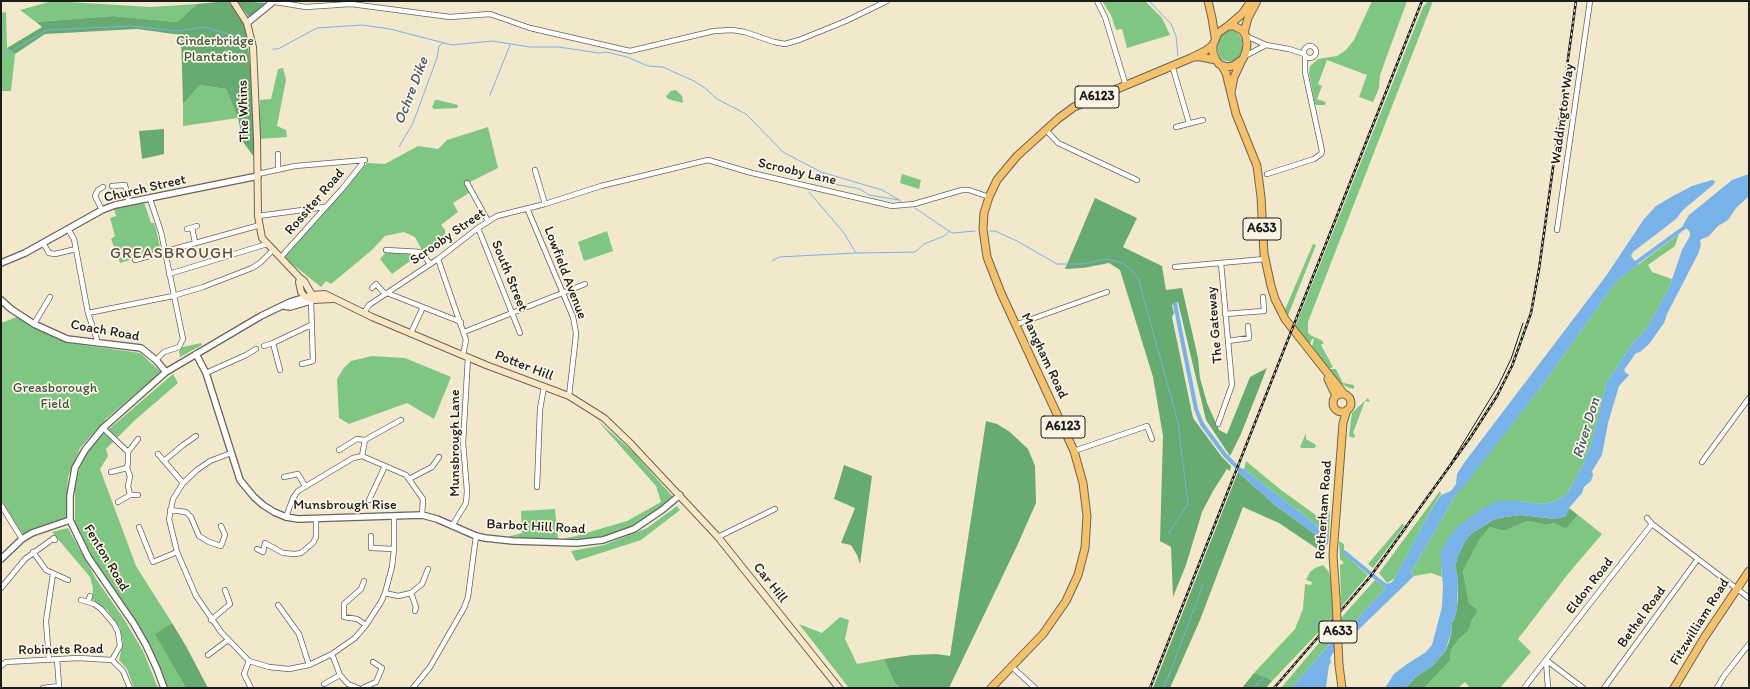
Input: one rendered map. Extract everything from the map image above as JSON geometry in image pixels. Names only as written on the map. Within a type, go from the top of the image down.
[{"type":"main road","name":"The Whins","points":[[233,1],[246,22],[253,47],[258,175],[258,216],[262,238],[267,244]]},
{"type":"main road","points":[[1208,1],[1212,18],[1214,41],[1213,52],[1216,60]]},
{"type":"main road","points":[[1214,41],[1226,27],[1242,14],[1250,1]]},
{"type":"main road","points":[[1245,35],[1246,24],[1257,1]]},
{"type":"main road","points":[[1212,18],[1217,24],[1226,27],[1238,28],[1245,35]]},
{"type":"main road","name":"A633","points":[[1244,57],[1247,44],[1245,35]]},
{"type":"main road","name":"A6123","points":[[1046,130],[1074,107],[1191,58],[1205,51],[1214,41]]},
{"type":"main road","name":"A6123","points":[[1191,58],[1201,57],[1216,60]]},
{"type":"main road","points":[[1222,66],[1233,66],[1244,57]]},
{"type":"main road","name":"Rotherham Road","points":[[1231,94],[1234,77],[1244,57]]},
{"type":"main road","name":"A633","points":[[1216,60],[1222,66]]},
{"type":"main road","name":"Rotherham Road","points":[[1222,66],[1226,73],[1236,114],[1257,166],[1261,197],[1265,259],[1271,286],[1279,310],[1344,394],[1349,397],[1351,402],[1343,423],[1333,552],[1342,688]]},
{"type":"main road","name":"Mangham Road","points":[[990,688],[1043,634],[1056,618],[1078,575],[1085,548],[1087,516],[1083,483],[1074,451],[993,275],[984,243],[982,229],[988,197],[997,180],[1017,156],[1046,130]]},
{"type":"main road","points":[[267,244],[304,281],[307,298]]},
{"type":"main road","points":[[300,278],[299,282],[307,298]]},
{"type":"main road","name":"Potter Hill","points":[[307,298],[325,294],[364,313],[465,356],[569,396],[604,418],[680,495]]},
{"type":"main road","name":"Rotherham Road","points":[[1314,355],[1336,396],[1334,404],[1339,411],[1343,423]]},
{"type":"main road","points":[[1336,396],[1344,394]]},
{"type":"main road","points":[[1339,411],[1347,410]]},
{"type":"main road","name":"Car Hill","points":[[680,495],[718,537],[839,688]]},
{"type":"main road","name":"Fitzwilliam Road","points":[[1674,688],[1736,588],[1749,571]]},
{"type":"street","points":[[246,22],[272,1],[306,6],[351,4],[450,17],[490,14],[530,28],[630,51],[714,31],[732,30],[745,32],[774,42],[785,44],[846,21],[887,1]]},
{"type":"street","points":[[1097,1],[1106,17],[1126,86]]},
{"type":"street","name":"Waddington Way","points":[[1557,230],[1590,1]]},
{"type":"street","points":[[1245,35],[1266,45],[1289,49],[1307,56],[1315,56],[1315,49],[1311,46],[1306,48],[1289,49]]},
{"type":"street","points":[[1244,57],[1266,45]]},
{"type":"street","points":[[1267,174],[1314,158],[1320,154],[1322,150],[1305,72],[1307,56],[1306,48]]},
{"type":"street","points":[[1172,65],[1188,123]]},
{"type":"street","points":[[1176,127],[1203,120]]},
{"type":"street","points":[[1046,130],[1058,143],[1137,180]]},
{"type":"street","points":[[258,175],[278,170],[278,154]]},
{"type":"street","name":"Rossiter Road","points":[[278,170],[295,166],[363,160],[362,164],[281,257]]},
{"type":"street","name":"Scrooby Lane","points":[[601,186],[708,160],[752,173],[892,206],[918,203],[962,190],[970,190],[988,197]]},
{"type":"street","points":[[535,170],[545,204]]},
{"type":"street","name":"Church Street","points":[[1,263],[24,253],[102,210],[129,202],[150,199],[258,175]]},
{"type":"street","points":[[467,183],[488,221]]},
{"type":"street","points":[[112,186],[125,185],[129,202]]},
{"type":"street","name":"Scrooby Street","points":[[364,313],[369,305],[438,259],[488,221],[504,213],[545,204],[601,186]]},
{"type":"street","points":[[102,210],[95,196],[98,190],[103,187]]},
{"type":"street","points":[[150,199],[161,232],[183,339],[179,347],[164,352],[156,360]]},
{"type":"street","points":[[258,216],[325,207]]},
{"type":"street","name":"Lowfield Avenue","points":[[527,208],[573,317],[576,333],[569,396]]},
{"type":"street","points":[[135,260],[165,250],[260,225]]},
{"type":"street","points":[[196,242],[189,229],[197,226]]},
{"type":"street","name":"South Street","points":[[478,228],[520,333]]},
{"type":"street","points":[[68,229],[74,238],[88,313],[98,343]]},
{"type":"street","points":[[43,243],[49,253],[55,254],[76,249]]},
{"type":"street","points":[[169,274],[267,244]]},
{"type":"street","points":[[88,313],[173,296],[236,275],[260,263],[273,250]]},
{"type":"street","points":[[386,250],[421,252],[430,264]]},
{"type":"street","name":"Munsbrough Lane","points":[[438,259],[466,340],[463,443],[466,503],[452,526]]},
{"type":"street","points":[[1175,267],[1265,259]]},
{"type":"street","name":"The Gateway","points":[[1218,424],[1232,385],[1222,263]]},
{"type":"street","points":[[372,288],[376,284],[386,294],[461,322]]},
{"type":"street","points":[[464,332],[585,284]]},
{"type":"street","points":[[1015,325],[1107,292]]},
{"type":"street","points":[[34,324],[50,297]]},
{"type":"street","points":[[1225,314],[1264,311],[1262,297]]},
{"type":"street","points":[[166,372],[261,316],[307,298],[311,325],[313,362],[302,364]]},
{"type":"street","name":"Coach Road","points":[[1,300],[11,309],[34,324],[67,339],[141,348],[156,360],[166,372]]},
{"type":"street","points":[[411,333],[423,307]]},
{"type":"street","points":[[264,346],[311,325]]},
{"type":"street","points":[[1228,341],[1249,338],[1248,326]]},
{"type":"street","points":[[273,343],[280,370]]},
{"type":"street","points":[[206,373],[256,349]]},
{"type":"street","name":"Munsbrough Rise","points":[[196,354],[206,373],[238,476],[245,488],[263,505],[274,512],[298,520],[422,515],[437,519],[452,526]]},
{"type":"street","name":"Fenton Road","points":[[164,688],[146,645],[134,624],[88,557],[70,520],[70,496],[75,468],[85,450],[103,428],[166,372]]},
{"type":"street","points":[[538,487],[540,409],[544,386]]},
{"type":"street","points":[[1702,462],[1749,398]]},
{"type":"street","points":[[339,450],[357,439],[365,440],[401,420]]},
{"type":"street","points":[[1074,451],[1147,426],[1152,439]]},
{"type":"street","points":[[103,428],[128,452]]},
{"type":"street","points":[[164,462],[183,445],[196,436]]},
{"type":"street","points":[[362,456],[365,440]]},
{"type":"street","points":[[130,495],[128,486],[130,476],[126,468],[128,462],[128,452],[137,442]]},
{"type":"street","points":[[231,453],[210,461],[183,482],[174,499],[170,510],[169,519],[177,552],[188,580],[211,620],[228,640],[250,661],[269,667],[289,669],[309,665],[332,654],[355,638],[366,625],[385,593],[392,566],[394,549],[394,517]]},
{"type":"street","points":[[158,454],[183,482]]},
{"type":"street","points":[[286,517],[292,498],[305,486],[353,458],[362,456],[406,475],[423,499],[422,515]]},
{"type":"street","points":[[410,479],[432,467],[439,457]]},
{"type":"street","points":[[369,500],[385,466]]},
{"type":"street","points":[[111,472],[126,468]]},
{"type":"street","points":[[284,477],[298,474],[305,486]]},
{"type":"street","points":[[118,502],[130,495],[138,495]]},
{"type":"street","name":"Barbot Hill Road","points":[[452,526],[476,536],[507,541],[564,544],[583,543],[603,540],[628,532],[646,522],[680,495]]},
{"type":"street","points":[[2,508],[22,539]]},
{"type":"street","points":[[718,537],[775,509]]},
{"type":"street","points":[[170,510],[186,512],[191,517],[199,536],[209,542],[221,546],[225,535],[221,526]]},
{"type":"street","points":[[1647,518],[1652,524],[1697,560],[1749,598]]},
{"type":"street","points":[[257,549],[263,552],[265,543],[283,553],[296,554],[301,552],[312,543],[316,537],[316,519]]},
{"type":"street","points":[[1,559],[22,539],[43,528],[70,520]]},
{"type":"street","name":"Eldon Road","points":[[1524,688],[1652,524]]},
{"type":"street","points":[[139,527],[153,562],[177,552]]},
{"type":"street","points":[[371,536],[371,548],[394,549]]},
{"type":"street","points":[[413,688],[430,666],[464,608],[468,597],[476,536]]},
{"type":"street","points":[[1,588],[33,552],[54,538],[56,540]]},
{"type":"street","points":[[33,552],[46,570],[68,580]]},
{"type":"street","name":"Bethel Road","points":[[1604,688],[1697,560]]},
{"type":"street","points":[[385,593],[398,596],[411,593],[422,584],[428,569]]},
{"type":"street","points":[[48,660],[46,621],[53,574]]},
{"type":"street","points":[[364,582],[361,589],[344,604],[344,617],[357,619],[366,625]]},
{"type":"street","points":[[211,620],[230,604],[224,590]]},
{"type":"street","points":[[411,593],[416,608],[415,611]]},
{"type":"street","points":[[88,602],[90,596]]},
{"type":"street","points":[[81,600],[101,609],[112,621],[118,632],[120,646],[112,660]]},
{"type":"street","points":[[278,605],[299,634],[309,665]]},
{"type":"street","points":[[208,654],[228,640]]},
{"type":"street","points":[[1717,688],[1724,676],[1749,646]]},
{"type":"street","points":[[332,654],[340,675],[348,684],[358,688]]},
{"type":"street","name":"Robinets Road","points":[[1,666],[6,662],[57,659],[98,658],[112,660],[123,671],[130,688]]},
{"type":"street","points":[[43,688],[59,686],[57,659]]},
{"type":"street","points":[[1546,660],[1548,688]]},
{"type":"street","points":[[1546,660],[1583,688]]},
{"type":"street","points":[[250,661],[244,674],[251,688]]},
{"type":"street","points":[[362,688],[376,682],[382,668],[373,662]]},
{"type":"street","points":[[1011,666],[1035,688]]},
{"type":"street","points":[[324,684],[340,675]]},
{"type":"green space","points":[[52,1],[151,7],[197,4],[177,22],[113,16],[36,22],[20,10]]},
{"type":"green space","name":"Cinderbridge Plantation","points":[[228,1],[246,24],[252,85],[254,157],[243,142],[238,118],[226,89],[200,85],[183,104],[181,35],[137,29],[45,34],[15,54],[7,48],[42,27],[36,22],[113,16],[177,22],[197,4]]},
{"type":"green space","points":[[238,1],[267,3],[249,17]]},
{"type":"green space","points":[[1102,1],[1145,1],[1162,18],[1170,35],[1127,48],[1122,29],[1116,30],[1111,15]]},
{"type":"green space","points":[[1372,1],[1407,1],[1380,75],[1379,88],[1373,102],[1359,97],[1367,75],[1327,60],[1318,84],[1322,86],[1317,99],[1326,102],[1325,105],[1315,104],[1309,73],[1310,66],[1318,59],[1337,56],[1346,50],[1354,40]]},
{"type":"green space","points":[[1428,1],[1433,1],[1308,322],[1308,333],[1324,343],[1321,345],[1333,367],[1328,369],[1312,346],[1314,339],[1312,339],[1310,344],[1295,327],[1423,7]]},
{"type":"green space","points":[[6,12],[7,48],[15,54],[11,91],[1,91],[1,13]]},
{"type":"green space","points":[[1232,30],[1237,32],[1242,39],[1242,50],[1239,58],[1230,62],[1220,59],[1217,48],[1220,37],[1223,33]]},
{"type":"green space","points":[[283,68],[286,80],[277,126],[286,130],[287,137],[260,139],[260,100],[271,99],[278,69]]},
{"type":"green space","points":[[200,85],[226,89],[238,118],[183,126],[183,104]]},
{"type":"green space","points":[[676,90],[682,96],[683,103],[668,99],[666,96],[671,91]]},
{"type":"green space","points":[[435,100],[458,105],[457,108],[434,109],[432,107]]},
{"type":"green space","points":[[488,127],[498,168],[468,183],[469,193],[453,203],[458,212],[441,225],[445,230],[446,238],[422,250],[415,237],[404,232],[385,236],[372,250],[331,284],[326,281],[321,287],[286,259],[285,253],[367,163],[385,164],[418,146],[438,149],[447,140]]},
{"type":"green space","points":[[164,129],[164,154],[142,159],[139,131]]},
{"type":"green space","points":[[902,174],[921,180],[919,189],[900,183]]},
{"type":"green space","points":[[1095,198],[1137,218],[1123,247],[1162,266],[1166,290],[1182,288],[1198,358],[1200,378],[1207,403],[1219,430],[1227,434],[1250,377],[1267,368],[1241,434],[1230,456],[1206,420],[1178,302],[1172,305],[1174,313],[1172,317],[1193,418],[1222,457],[1231,466],[1230,471],[1227,469],[1213,491],[1202,512],[1186,565],[1173,597],[1171,547],[1160,541],[1163,436],[1153,377],[1120,270],[1109,263],[1083,268],[1065,269]]},
{"type":"green space","points":[[144,202],[151,223],[154,223],[161,251],[120,263],[111,239],[115,236],[110,218],[116,216],[114,209]]},
{"type":"green space","points":[[607,231],[613,251],[584,261],[578,242]]},
{"type":"green space","points":[[1679,234],[1675,246],[1648,265],[1652,272],[1672,279],[1669,288],[1647,328],[1631,345],[1606,384],[1591,444],[1582,467],[1567,494],[1554,502],[1541,504],[1519,501],[1483,508],[1471,518],[1441,566],[1442,577],[1431,573],[1414,576],[1411,572],[1457,493],[1539,390],[1613,286],[1620,278]]},
{"type":"green space","points":[[1313,244],[1316,245],[1287,318],[1284,312]]},
{"type":"green space","points":[[386,252],[413,253],[414,256],[410,259],[410,261],[392,274],[380,259]]},
{"type":"green space","name":"Greasborough Field","points":[[17,317],[68,343],[140,353],[161,372],[107,418],[80,448],[68,477],[66,520],[38,528],[23,535],[1,500],[1,323]]},
{"type":"green space","points":[[201,343],[202,345],[180,357],[179,351],[183,347]]},
{"type":"green space","points":[[372,356],[405,358],[451,377],[434,419],[407,403],[349,424],[339,418],[337,379],[343,369],[351,361]]},
{"type":"green space","points":[[1336,369],[1343,383],[1354,385],[1354,389],[1342,384],[1329,370]]},
{"type":"green space","points":[[173,374],[178,383],[134,421],[106,449],[108,456],[100,469],[136,566],[172,623],[156,634],[186,688],[166,688],[148,642],[127,608],[92,560],[82,542],[75,522],[75,487],[79,470],[87,452],[101,436]]},
{"type":"green space","points":[[1368,398],[1370,402],[1365,401],[1353,433],[1355,435],[1354,438],[1349,436],[1352,413]]},
{"type":"green space","points":[[597,420],[633,452],[673,497],[644,521],[601,539],[558,540],[627,521],[661,502],[656,486]]},
{"type":"green space","points":[[986,421],[997,424],[1010,432],[1028,449],[1035,466],[1036,503],[949,688],[900,688],[894,682],[884,659],[912,655],[936,654],[950,656]]},
{"type":"green space","points":[[1306,433],[1306,439],[1316,445],[1315,448],[1300,447]]},
{"type":"green space","points":[[1246,461],[1281,490],[1320,518],[1330,511],[1329,535],[1244,469]]},
{"type":"green space","points":[[844,465],[872,476],[860,564],[851,545],[841,543],[855,508],[834,499]]},
{"type":"green space","points":[[1238,472],[1275,505],[1328,544],[1321,546],[1324,551],[1322,552],[1279,523],[1243,507],[1200,620],[1170,688],[1153,688]]},
{"type":"green space","points":[[1440,491],[1441,494],[1428,515],[1395,578],[1387,583],[1379,573]]},
{"type":"green space","points":[[677,506],[680,510],[641,540],[576,561],[571,551],[604,545],[647,528]]},
{"type":"green space","points":[[1569,508],[1578,515],[1566,529],[1554,523],[1546,525],[1527,521],[1504,531],[1490,527],[1480,539],[1463,571],[1469,603],[1478,610],[1468,631],[1459,639],[1451,650],[1450,661],[1424,688],[1405,688],[1417,676],[1431,667],[1445,652],[1452,630],[1451,623],[1454,620],[1457,608],[1458,579],[1455,566],[1465,541],[1472,533],[1493,520],[1504,517],[1521,515],[1555,519],[1566,516]]},
{"type":"green space","points":[[555,509],[558,540],[507,537],[522,533],[521,511]]},
{"type":"green space","points":[[1578,515],[1602,534],[1568,574],[1518,639],[1531,652],[1500,688],[1470,688],[1465,682],[1458,688],[1424,688],[1450,661],[1451,650],[1459,639],[1468,631],[1478,610],[1469,603],[1463,571],[1480,539],[1490,527],[1504,531],[1527,521],[1546,525],[1554,523],[1566,529]]},
{"type":"green space","points":[[1402,524],[1405,525],[1373,568],[1368,564]]},
{"type":"green space","points":[[68,528],[96,579],[124,619],[143,651],[158,688],[134,688],[127,669],[119,660],[123,643],[120,628],[107,610],[92,600],[93,588],[90,577],[52,532]]},
{"type":"green space","points":[[1339,541],[1344,544],[1344,554],[1368,575],[1341,607],[1340,565],[1344,563],[1340,559]]},
{"type":"green space","points":[[1323,565],[1329,572],[1334,601],[1334,616],[1272,681],[1254,673],[1295,629],[1303,609],[1305,584],[1311,585],[1312,582],[1306,580],[1310,572]]},
{"type":"green space","points":[[1375,580],[1385,588],[1353,623],[1345,627],[1342,631],[1341,618]]},
{"type":"green space","points":[[840,617],[849,620],[845,639],[857,664],[884,659],[894,682],[900,688],[849,688],[799,624],[822,633]]},
{"type":"green space","points":[[172,623],[208,688],[186,688],[155,634]]},
{"type":"green space","points":[[1334,625],[1335,638],[1291,688],[1281,688]]},
{"type":"green space","points":[[1254,673],[1272,681],[1266,688],[1242,688]]},
{"type":"water","points":[[1749,174],[1749,196],[1736,208],[1728,220],[1718,226],[1709,236],[1700,240],[1701,245],[1698,254],[1667,314],[1664,323],[1649,344],[1640,352],[1636,353],[1624,370],[1629,375],[1619,386],[1608,423],[1602,455],[1592,471],[1593,475],[1591,481],[1584,487],[1582,493],[1569,508],[1566,516],[1555,519],[1521,515],[1504,517],[1493,520],[1472,533],[1465,541],[1455,566],[1458,579],[1457,608],[1454,620],[1451,623],[1452,630],[1445,652],[1431,667],[1417,676],[1405,688],[1385,688],[1394,674],[1426,652],[1432,645],[1442,607],[1443,585],[1441,551],[1448,538],[1457,527],[1483,508],[1497,501],[1519,501],[1541,504],[1554,502],[1567,494],[1582,467],[1591,444],[1606,384],[1631,345],[1647,328],[1669,288],[1682,250],[1690,236],[1690,232],[1683,225],[1689,215],[1732,180]]},
{"type":"water","points":[[1712,180],[1715,181],[1714,184],[1683,210],[1676,219],[1633,252],[1631,256],[1638,265],[1620,278],[1613,286],[1539,390],[1461,490],[1457,493],[1411,572],[1414,576],[1352,636],[1342,639],[1335,648],[1330,658],[1331,663],[1329,665],[1326,688],[1291,688],[1345,627],[1353,623],[1383,591],[1385,588],[1384,584],[1391,583],[1395,578],[1428,515],[1441,495],[1451,491],[1456,484],[1457,474],[1464,463],[1606,276],[1644,219],[1656,206],[1673,196],[1692,186]]},
{"type":"water","points":[[1239,468],[1244,469],[1329,535],[1328,544],[1275,505],[1238,472]]},
{"type":"waterway","points":[[1149,1],[1171,24],[1176,36],[1178,56]]},
{"type":"waterway","points":[[273,49],[278,49],[317,28],[362,25],[390,29],[452,45],[492,41],[530,47],[559,47],[599,53],[606,52],[627,57],[648,66],[663,67],[694,81],[705,88],[717,99],[746,114],[783,152],[821,172],[882,190],[901,201]]},
{"type":"waterway","points":[[1,57],[47,30],[129,26]]},
{"type":"waterway","points":[[131,26],[177,31],[205,27],[248,40]]},
{"type":"waterway","name":"Ochre Dike","points":[[399,147],[413,123],[437,58],[439,46],[443,43]]},
{"type":"waterway","points":[[490,95],[510,45]]},
{"type":"waterway","points":[[823,173],[834,184],[860,189],[869,195],[899,200]]},
{"type":"waterway","points":[[809,192],[844,233],[856,253]]},
{"type":"waterway","points":[[915,208],[952,233],[975,231]]},
{"type":"waterway","points":[[1633,265],[1689,224]]},
{"type":"waterway","points":[[772,261],[779,257],[915,252],[924,244],[944,236],[950,231]]},
{"type":"waterway","points":[[990,231],[995,231],[1017,241],[1057,264],[1082,264],[1107,259],[1120,262],[1130,268],[1138,278],[1178,422],[1188,504],[1169,532],[1170,535]]},
{"type":"waterway","points":[[1175,304],[1196,409],[1202,424],[1225,455],[1242,472]]},
{"type":"waterway","points":[[1344,552],[1387,587]]},
{"type":"waterway","points":[[1164,688],[1203,585],[1199,583]]},
{"type":"waterway","points":[[1313,622],[1319,622]]},
{"type":"waterway","points":[[1254,688],[1310,626]]},
{"type":"tram line","points":[[1443,476],[1498,386],[1511,359],[1523,323]]},
{"type":"railway","points":[[1150,688],[1422,1]]},
{"type":"railway","points":[[1274,688],[1370,577],[1470,438],[1497,396],[1512,366],[1531,313],[1539,269],[1576,1]]},
{"type":"district","name":"GREASBROUGH","points":[[172,254]]},
{"type":"water label","name":"River Don","points":[[1587,428]]}]
